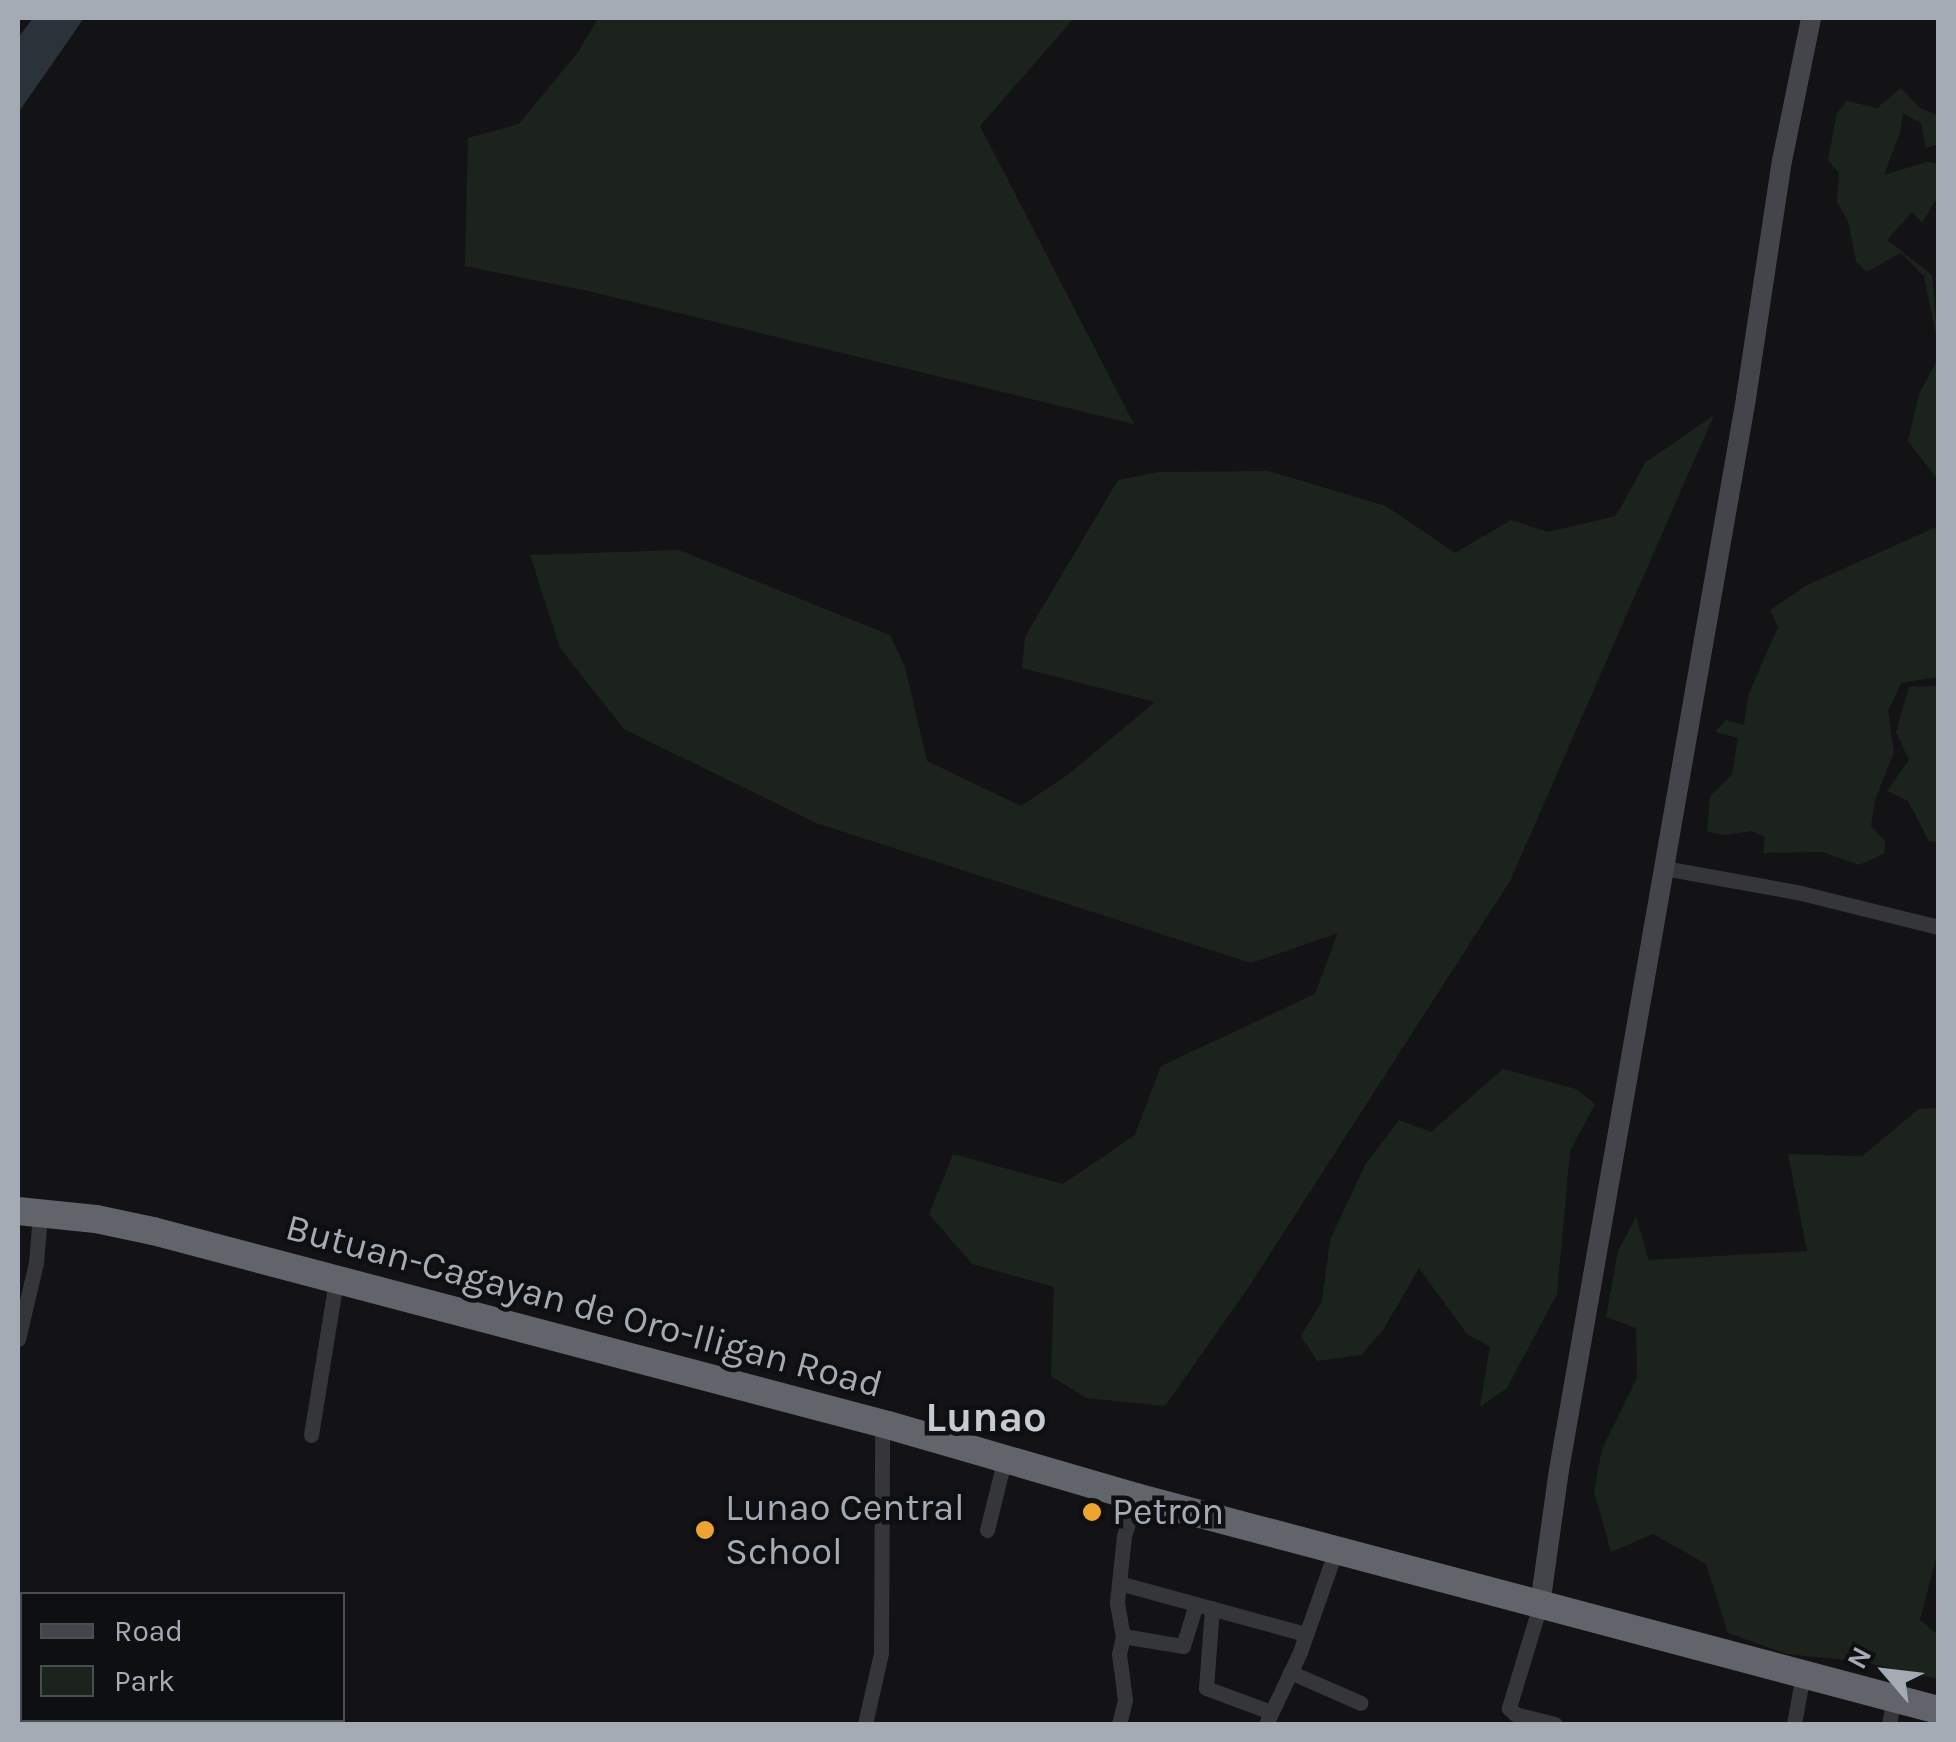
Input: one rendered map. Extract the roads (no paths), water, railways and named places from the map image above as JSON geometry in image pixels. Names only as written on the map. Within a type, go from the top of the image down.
[{"type":"highway","name":"Butuan-Cagayan de Oro-Iligan Road","points":[[29,1212],[96,1219],[153,1231],[1803,1674],[1892,1711],[1938,1710]]},
{"type":"street","points":[[1555,1724],[1515,1714],[1509,1708],[1540,1605],[1559,1470],[1782,161],[1811,18]]},
{"type":"street","points":[[1664,868],[1800,894],[1938,927]]},
{"type":"street","points":[[18,1339],[36,1263],[29,1212]]},
{"type":"street","points":[[311,1435],[336,1280]]},
{"type":"street","points":[[865,1724],[881,1653],[882,1424]]},
{"type":"street","points":[[986,1530],[1005,1457]]},
{"type":"street","points":[[1120,1724],[1125,1700],[1119,1654],[1123,1636],[1117,1619],[1119,1582],[1124,1536],[1136,1497]]},
{"type":"street","points":[[1204,1606],[1206,1688],[1269,1718],[1306,1634],[1336,1550]]},
{"type":"street","points":[[1119,1582],[1306,1634]]},
{"type":"street","points":[[1123,1636],[1184,1646],[1204,1606]]},
{"type":"street","points":[[1290,1672],[1360,1702]]},
{"type":"street","points":[[1794,1724],[1803,1674]]},
{"type":"place","name":"Petron","points":[[1092,1512]]},
{"type":"place","name":"Lunao Central School","points":[[705,1530]]},
{"type":"district","name":"Lunao","points":[[986,1417]]}]
